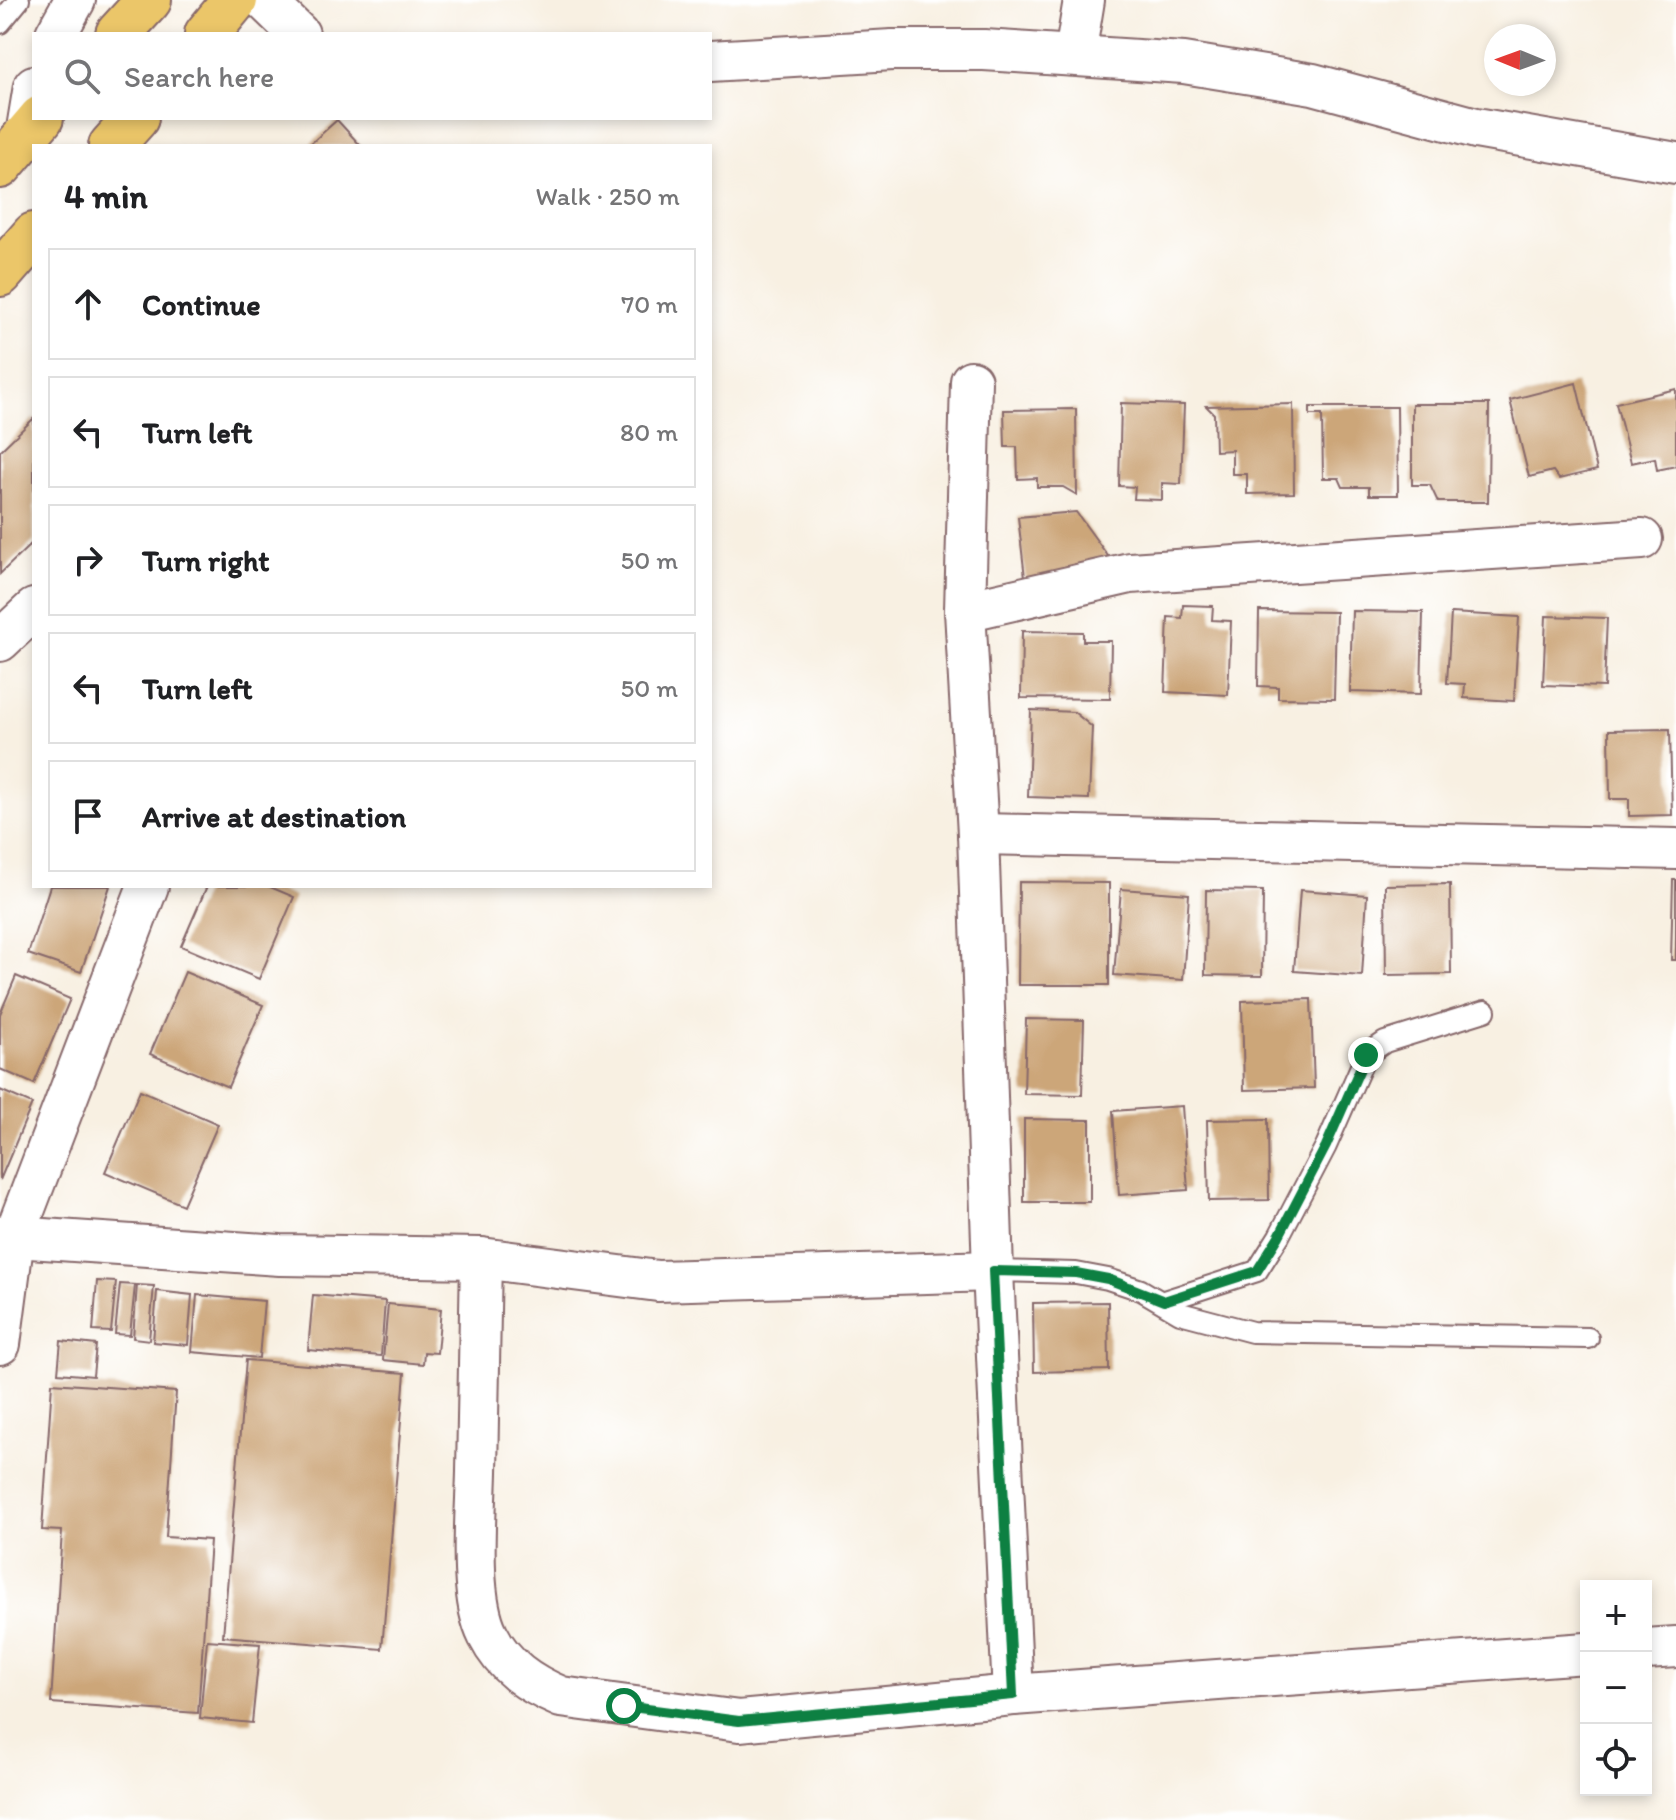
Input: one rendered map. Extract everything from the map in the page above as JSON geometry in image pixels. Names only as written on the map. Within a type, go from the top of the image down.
[{"type":"highway","points":[[120,32],[149,0]]},
{"type":"highway","points":[[209,32],[235,0]]},
{"type":"highway","points":[[113,144],[134,120]]},
{"type":"highway","points":[[0,274],[32,237]]},
{"type":"street","points":[[57,32],[75,0]]},
{"type":"street","points":[[264,0],[297,32]]},
{"type":"street","points":[[1075,55],[1084,0]]},
{"type":"street","points":[[712,61],[892,50],[984,50],[1184,63],[1299,81],[1476,128],[1676,163]]},
{"type":"street","points":[[22,140],[32,95]]},
{"type":"street","points":[[971,381],[965,611],[978,834],[993,1271],[1013,1695]]},
{"type":"street","points":[[965,611],[1130,573],[1642,539]]},
{"type":"street","points":[[0,641],[32,611]]},
{"type":"street","points":[[978,834],[1676,849]]},
{"type":"street","points":[[0,1344],[7,1237],[147,888]]},
{"type":"street","points":[[7,1237],[280,1255],[481,1258],[658,1281],[993,1271]]},
{"type":"street","points":[[481,1258],[475,1551],[480,1614],[489,1637],[511,1667],[534,1685],[561,1697],[739,1721],[1013,1695],[1580,1653]]},
{"type":"street","points":[[1652,1649],[1676,1647]]},
{"type":"lane","points":[[0,23],[19,0]]},
{"type":"lane","points":[[1164,1301],[1257,1271],[1326,1146],[1366,1055],[1385,1042],[1485,1011]]},
{"type":"lane","points":[[993,1271],[1076,1273],[1108,1279],[1164,1301],[1180,1313],[1252,1332],[1588,1338]]},
{"type":"building","points":[[337,120],[359,144],[310,144]]},
{"type":"building","points":[[1576,383],[1597,470],[1559,479],[1553,471],[1529,477],[1510,400]]},
{"type":"building","points":[[1676,389],[1676,466],[1657,470],[1655,458],[1631,463],[1616,403]]},
{"type":"building","points":[[1121,403],[1184,405],[1181,484],[1162,483],[1162,500],[1134,499],[1135,487],[1119,486]]},
{"type":"building","points":[[1293,404],[1294,493],[1247,494],[1247,474],[1232,474],[1232,450],[1215,451],[1214,414],[1206,406]]},
{"type":"building","points":[[1412,404],[1489,404],[1488,502],[1438,502],[1430,485],[1412,485]]},
{"type":"building","points":[[1310,407],[1397,407],[1398,495],[1369,495],[1369,487],[1343,487],[1339,478],[1323,478],[1322,415],[1310,415]]},
{"type":"building","points":[[1076,409],[1077,495],[1063,487],[1037,487],[1037,478],[1018,479],[1017,447],[1005,447],[1004,410]]},
{"type":"building","points":[[32,420],[32,543],[0,574],[0,451]]},
{"type":"building","points":[[1076,512],[1116,567],[1026,586],[1018,517]]},
{"type":"building","points":[[1183,605],[1213,606],[1212,620],[1231,621],[1228,695],[1165,692],[1168,617],[1182,618]]},
{"type":"building","points":[[1259,611],[1336,612],[1334,699],[1278,698],[1278,687],[1258,686]]},
{"type":"building","points":[[1352,611],[1423,612],[1421,694],[1350,692]]},
{"type":"building","points":[[1451,613],[1519,617],[1514,701],[1464,698],[1465,684],[1447,683]]},
{"type":"building","points":[[1546,616],[1607,618],[1604,687],[1543,685]]},
{"type":"building","points":[[1022,631],[1083,632],[1083,641],[1111,641],[1110,699],[1021,698]]},
{"type":"building","points":[[1031,710],[1074,712],[1092,727],[1089,799],[1028,797]]},
{"type":"building","points":[[1670,729],[1672,815],[1629,816],[1629,799],[1610,799],[1609,730]]},
{"type":"building","points":[[1673,880],[1676,880],[1676,960],[1671,960]]},
{"type":"building","points":[[1019,882],[1109,883],[1109,985],[1018,985]]},
{"type":"building","points":[[1450,884],[1451,974],[1386,975],[1385,885]]},
{"type":"building","points":[[49,888],[109,888],[81,972],[28,954]]},
{"type":"building","points":[[206,888],[273,888],[294,897],[259,979],[181,946]]},
{"type":"building","points":[[1121,889],[1189,894],[1183,980],[1114,975]]},
{"type":"building","points":[[1206,890],[1263,891],[1262,976],[1205,975]]},
{"type":"building","points":[[1300,890],[1367,895],[1362,976],[1294,971]]},
{"type":"building","points":[[185,972],[263,1005],[228,1087],[150,1054]]},
{"type":"building","points":[[16,976],[70,999],[34,1084],[0,1069],[0,1014]]},
{"type":"building","points":[[1311,999],[1314,1088],[1244,1090],[1242,1001]]},
{"type":"building","points":[[1026,1019],[1084,1020],[1082,1095],[1024,1094]]},
{"type":"building","points":[[0,1090],[32,1104],[0,1180]]},
{"type":"building","points":[[140,1090],[218,1124],[183,1205],[105,1172]]},
{"type":"building","points":[[1182,1106],[1188,1190],[1119,1195],[1113,1111]]},
{"type":"building","points":[[1024,1119],[1090,1120],[1090,1202],[1024,1202]]},
{"type":"building","points":[[1268,1119],[1269,1200],[1209,1201],[1207,1120]]},
{"type":"building","points":[[97,1281],[116,1282],[111,1332],[93,1331]]},
{"type":"building","points":[[120,1284],[135,1285],[130,1335],[115,1334]]},
{"type":"building","points":[[137,1285],[154,1286],[149,1340],[133,1338]]},
{"type":"building","points":[[157,1291],[192,1295],[188,1345],[153,1342]]},
{"type":"building","points":[[197,1295],[264,1301],[259,1358],[192,1352]]},
{"type":"building","points":[[313,1295],[385,1301],[381,1356],[308,1350]]},
{"type":"building","points":[[1108,1302],[1109,1370],[1034,1372],[1033,1303]]},
{"type":"building","points":[[388,1304],[441,1309],[437,1353],[424,1352],[423,1364],[383,1360]]},
{"type":"building","points":[[61,1341],[96,1345],[93,1376],[58,1373]]},
{"type":"building","points":[[246,1360],[405,1373],[382,1649],[223,1636]]},
{"type":"building","points":[[52,1383],[176,1392],[166,1537],[210,1540],[198,1713],[51,1703],[62,1531],[42,1530]]},
{"type":"building","points":[[207,1640],[260,1644],[252,1723],[200,1718]]},
{"type":"route","points":[[624,1706],[739,1721],[1013,1695],[993,1271],[1076,1273],[1108,1279],[1164,1301],[1257,1271],[1326,1146],[1366,1055]]}]
